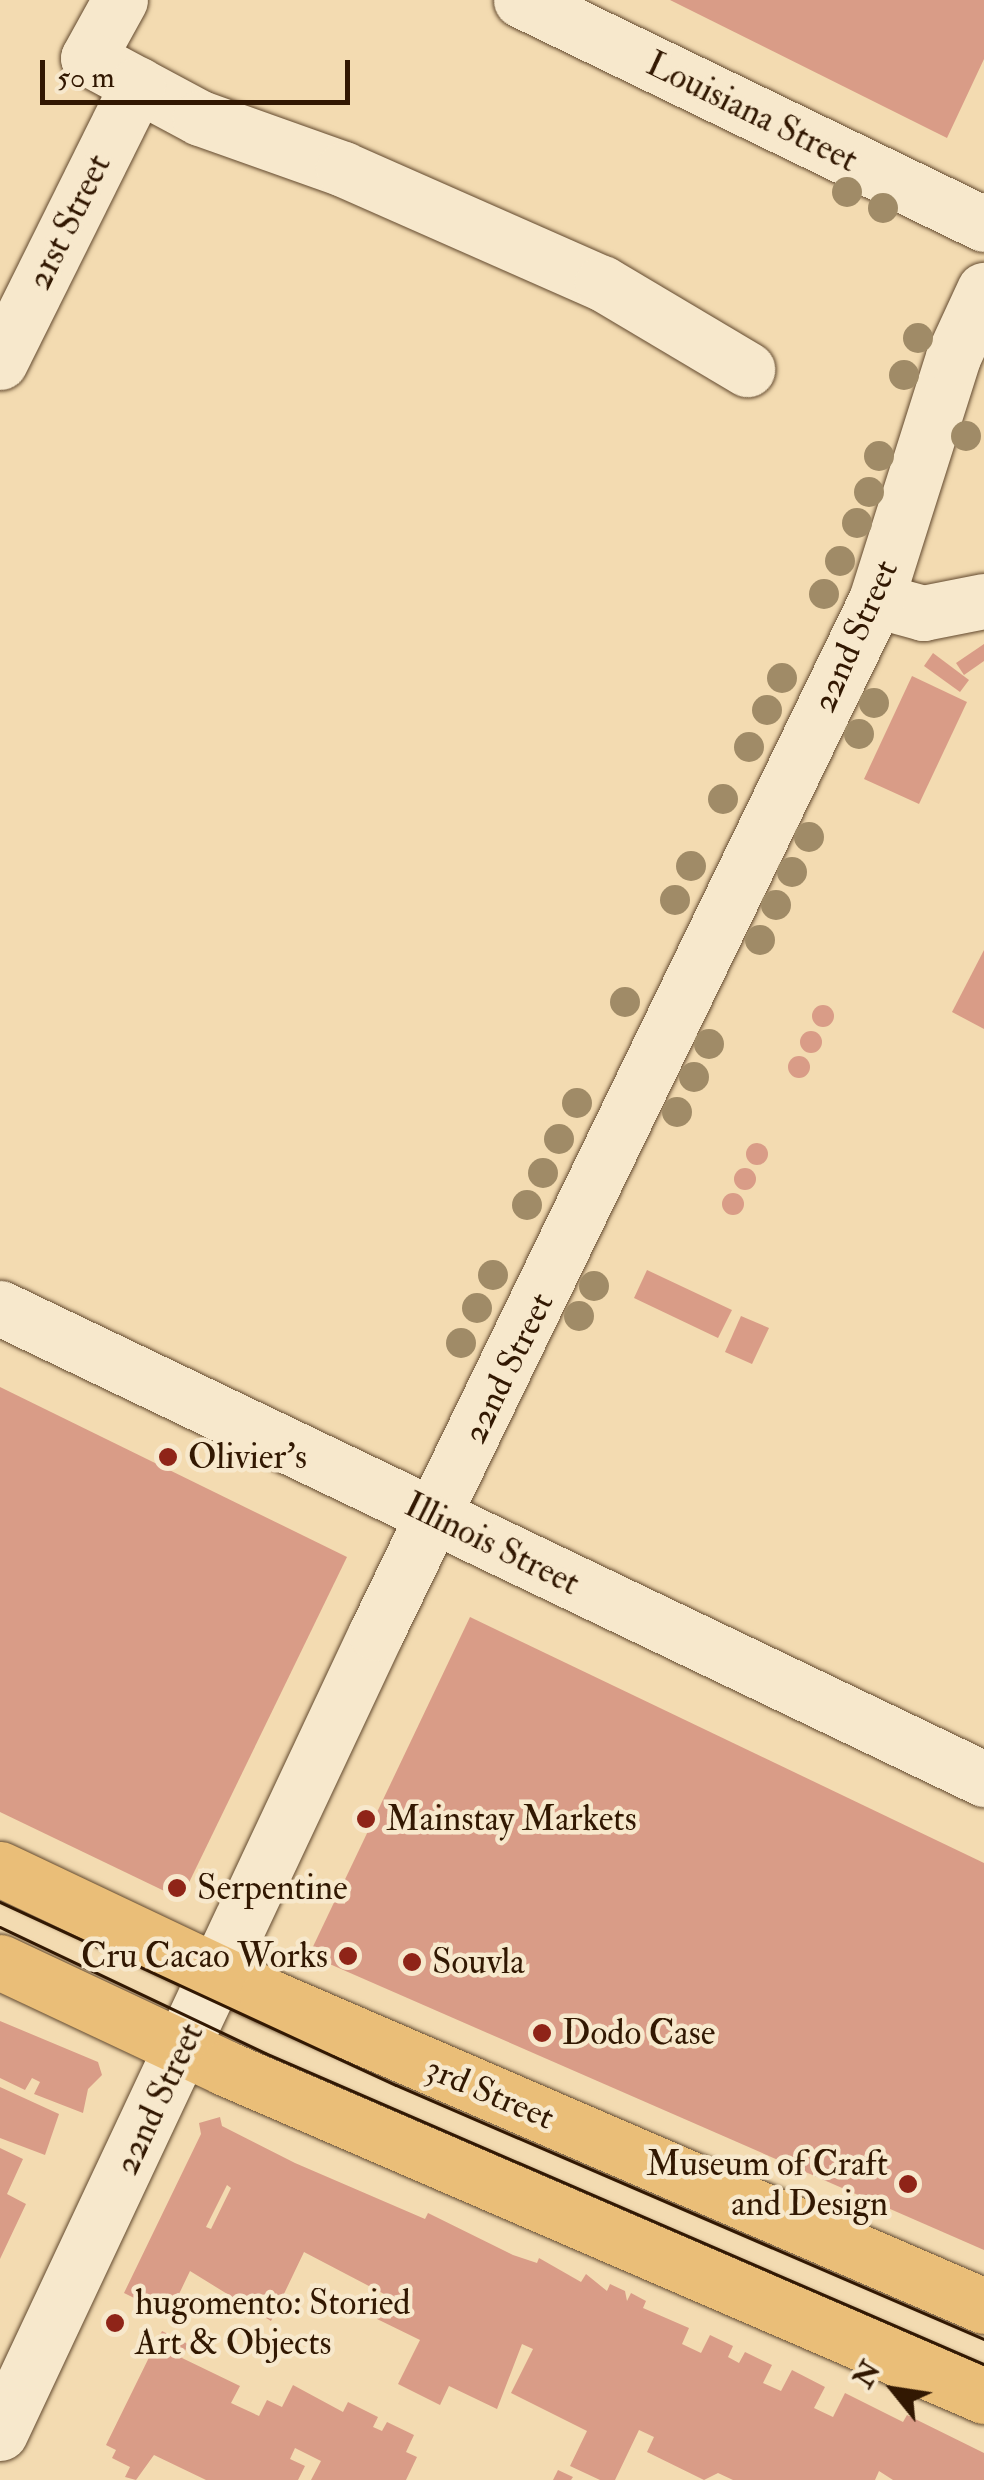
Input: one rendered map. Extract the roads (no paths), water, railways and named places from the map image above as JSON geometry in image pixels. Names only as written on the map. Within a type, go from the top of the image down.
[{"type":"main road","name":"3rd Street","points":[[0,1869],[218,1974],[984,2306]]},
{"type":"main road","points":[[0,1962],[182,2050],[984,2396]]},
{"type":"street","points":[[120,0],[88,58],[200,118],[343,169],[602,283],[747,369]]},
{"type":"street","name":"Louisiana Street","points":[[521,0],[984,224]]},
{"type":"street","name":"21st Street","points":[[0,362],[138,84]]},
{"type":"street","name":"22nd Street","points":[[0,2434],[435,1516],[876,600],[953,357],[984,290]]},
{"type":"street","points":[[876,600],[924,612],[984,601]]},
{"type":"street","name":"Illinois Street","points":[[0,1308],[984,1779]]},
{"type":"tram line","points":[[0,1902],[396,2085],[984,2339]]},
{"type":"tram line","points":[[0,1927],[265,2053],[984,2364]]},
{"type":"place","name":"Olivier's","points":[[168,1457]]},
{"type":"place","name":"Mainstay Markets","points":[[366,1819]]},
{"type":"place","name":"Serpentine","points":[[177,1888]]},
{"type":"place","name":"Cru Cacao Works","points":[[348,1956]]},
{"type":"place","name":"Souvla","points":[[412,1962]]},
{"type":"place","name":"Dodo Case","points":[[542,2033]]},
{"type":"place","name":"Museum of Craft and Design","points":[[908,2184]]},
{"type":"place","name":"hugomento: Storied Art & Objects","points":[[115,2323]]}]
